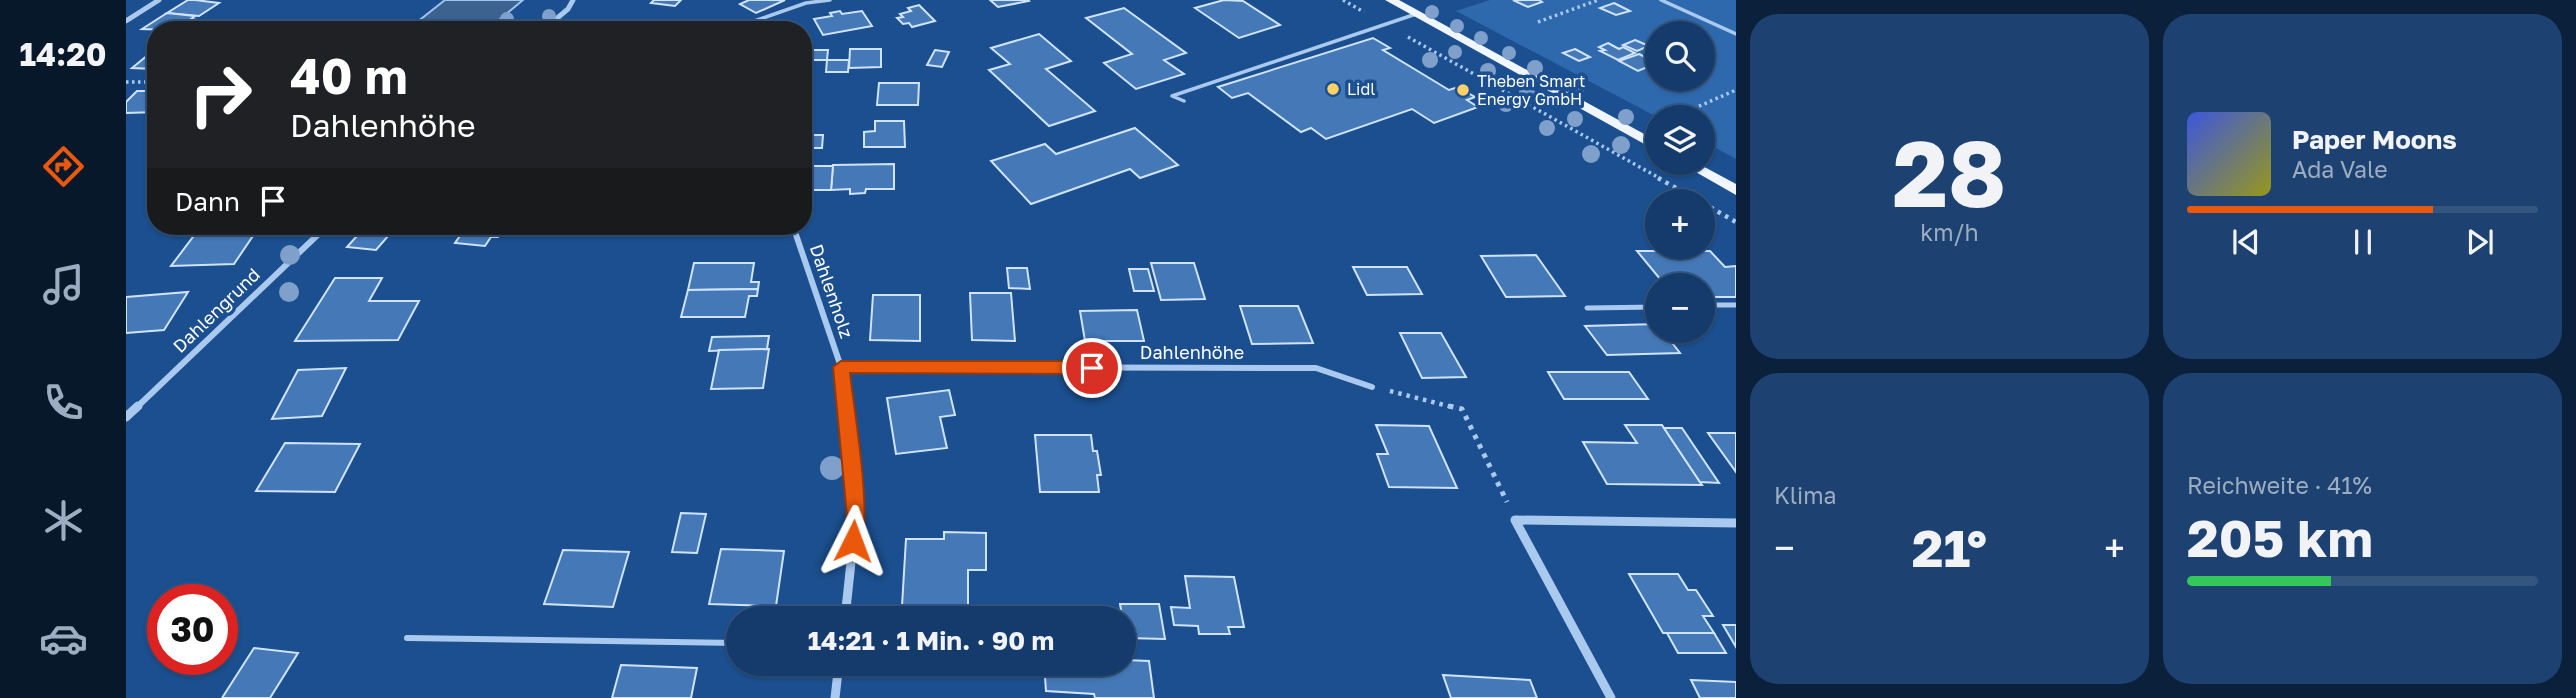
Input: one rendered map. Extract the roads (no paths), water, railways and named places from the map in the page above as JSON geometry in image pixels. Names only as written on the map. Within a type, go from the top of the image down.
[{"type":"main road","points":[[1391,0],[1645,140]]},
{"type":"main road","points":[[1708,175],[1736,190]]},
{"type":"street","points":[[126,21],[159,0]]},
{"type":"street","points":[[554,21],[568,9],[573,0]]},
{"type":"street","name":"Dahlengrund","points":[[126,416],[317,235]]},
{"type":"street","name":"Dahlenholz","points":[[796,235],[841,367],[856,516],[846,606]]},
{"type":"street","name":"Dahlenhöhe","points":[[841,367],[1316,368],[1372,387]]},
{"type":"street","points":[[1611,698],[1515,520],[1736,523]]},
{"type":"street","points":[[835,698],[838,676]]},
{"type":"lane","points":[[755,21],[806,3],[830,0]]},
{"type":"lane","points":[[1661,0],[1736,34]]},
{"type":"lane","points":[[1184,101],[1172,96],[1416,14]]},
{"type":"lane","points":[[1715,305],[1736,304]]},
{"type":"lane","points":[[1587,309],[1645,307]]},
{"type":"lane","points":[[407,638],[726,643]]},
{"type":"place","name":"Lidl","points":[[1333,89]]},
{"type":"place","name":"Theben Smart Energy GmbH","points":[[1463,90]]}]
